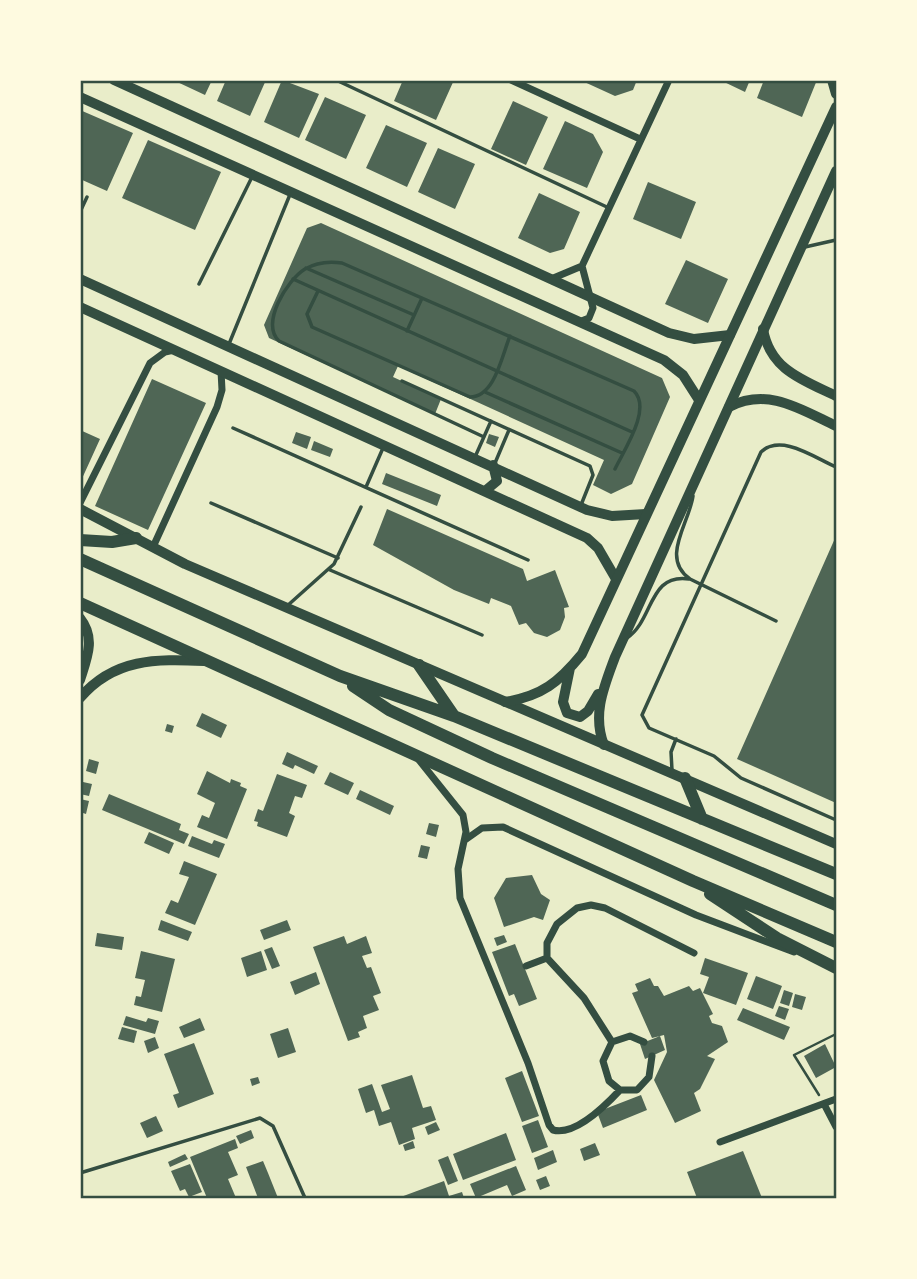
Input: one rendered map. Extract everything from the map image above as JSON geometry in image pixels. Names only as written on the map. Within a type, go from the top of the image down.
[{"type":"main road","points":[[832,80],[836,94]]},
{"type":"main road","points":[[505,702],[541,694],[552,687],[582,654],[836,107]]},
{"type":"main road","points":[[604,745],[597,720],[605,686],[622,640],[836,171]]},
{"type":"main road","points":[[80,540],[113,542],[136,538]]},
{"type":"main road","points":[[80,559],[340,676],[454,716],[836,874]]},
{"type":"main road","points":[[80,603],[693,881],[836,943]]},
{"type":"main road","points":[[419,665],[454,716]]},
{"type":"main road","points":[[570,668],[563,702],[565,710],[572,715],[584,715],[605,686]]},
{"type":"main road","points":[[340,676],[389,710],[492,758],[836,905]]},
{"type":"main road","points":[[685,778],[702,819]]},
{"type":"main road","points":[[693,881],[754,924],[831,965]]},
{"type":"street","points":[[114,80],[680,337],[730,335]]},
{"type":"street","points":[[511,80],[640,139]]},
{"type":"street","points":[[579,323],[592,313],[591,298],[582,266],[669,80]]},
{"type":"street","points":[[80,97],[674,366],[699,400]]},
{"type":"street","points":[[551,279],[582,266]]},
{"type":"street","points":[[80,279],[494,465],[580,507],[612,516],[646,514]]},
{"type":"street","points":[[80,307],[587,538],[602,554],[616,579]]},
{"type":"street","points":[[764,329],[773,357],[786,371],[836,396]]},
{"type":"street","points":[[80,503],[150,363],[165,352],[174,350]]},
{"type":"street","points":[[153,547],[217,407],[222,390],[221,371]]},
{"type":"street","points":[[729,407],[752,398],[773,398],[836,426]]},
{"type":"street","points":[[485,491],[497,481],[494,465]]},
{"type":"street","points":[[80,509],[153,547],[285,608],[836,844]]},
{"type":"street","points":[[80,618],[89,636],[82,674]]},
{"type":"street","points":[[80,698],[102,678],[132,663],[155,659],[213,662]]},
{"type":"street","points":[[416,756],[459,807],[465,823],[465,841],[458,869],[460,898],[520,1043],[549,1125],[553,1130],[563,1131],[591,1116],[620,1090]]},
{"type":"street","points":[[465,841],[482,828],[503,827],[696,915],[831,965]]},
{"type":"street","points":[[612,1042],[584,998],[547,957],[547,943],[557,924],[576,908],[591,905],[605,908],[694,953]]},
{"type":"street","points":[[526,966],[547,957]]},
{"type":"street","points":[[644,1042],[631,1036],[612,1042],[605,1054],[604,1068],[609,1081],[620,1090],[631,1092],[642,1087],[651,1072],[652,1056]]},
{"type":"street","points":[[720,1142],[836,1099]]},
{"type":"street","points":[[824,1104],[836,1127]]},
{"type":"lane","points":[[336,80],[609,208]]},
{"type":"lane","points":[[199,284],[253,175]]},
{"type":"lane","points":[[228,346],[291,192]]},
{"type":"lane","points":[[80,212],[87,197]]},
{"type":"lane","points":[[803,248],[836,240]]},
{"type":"lane","points":[[484,437],[279,341],[272,332],[271,323],[293,279],[306,268],[324,262],[342,263],[634,391],[642,406],[615,468]]},
{"type":"lane","points":[[306,268],[414,316]]},
{"type":"lane","points":[[293,279],[632,432]]},
{"type":"lane","points":[[318,291],[307,314],[312,327],[464,394],[477,397],[485,392],[510,336]]},
{"type":"lane","points":[[407,331],[422,298]]},
{"type":"lane","points":[[402,382],[590,466],[593,475],[580,507]]},
{"type":"lane","points":[[485,392],[622,453]]},
{"type":"lane","points":[[475,457],[491,421]]},
{"type":"lane","points":[[233,429],[528,560]]},
{"type":"lane","points":[[494,465],[509,429]]},
{"type":"lane","points":[[836,467],[786,445],[775,444],[765,448],[758,457],[642,715],[649,728],[714,756],[741,778],[836,820]]},
{"type":"lane","points":[[366,487],[384,447]]},
{"type":"lane","points":[[694,481],[692,506],[675,556],[679,569],[690,579],[776,621]]},
{"type":"lane","points":[[211,503],[338,558]]},
{"type":"lane","points":[[285,608],[330,570],[361,507]]},
{"type":"lane","points":[[330,570],[482,635]]},
{"type":"lane","points":[[622,640],[638,628],[661,584],[675,578],[690,579]]},
{"type":"lane","points":[[80,648],[82,674]]},
{"type":"lane","points":[[672,772],[671,752],[676,739]]},
{"type":"lane","points":[[80,1173],[260,1118],[269,1122],[275,1131],[305,1199]]},
{"type":"path","points":[[824,1104],[794,1055],[836,1034]]},
{"type":"building","points":[[173,80],[212,80],[205,95]]},
{"type":"building","points":[[226,80],[266,80],[250,116],[217,101]]},
{"type":"building","points":[[282,80],[319,94],[299,138],[264,122]]},
{"type":"building","points":[[403,80],[454,80],[436,120],[394,101]]},
{"type":"building","points":[[580,80],[637,80],[633,90],[615,96]]},
{"type":"building","points":[[720,80],[750,80],[745,92]]},
{"type":"building","points":[[764,80],[817,80],[802,117],[757,98]]},
{"type":"building","points":[[325,97],[366,115],[346,159],[305,140]]},
{"type":"building","points":[[513,101],[548,117],[526,165],[491,149]]},
{"type":"building","points":[[80,110],[133,133],[107,191],[80,179]]},
{"type":"building","points":[[565,121],[593,134],[603,152],[587,188],[543,169]]},
{"type":"building","points":[[386,125],[427,143],[407,187],[366,168]]},
{"type":"building","points":[[148,140],[221,172],[195,230],[122,198]]},
{"type":"building","points":[[438,148],[475,164],[455,209],[418,192]]},
{"type":"building","points":[[648,182],[696,202],[681,239],[633,219]]},
{"type":"building","points":[[539,193],[580,212],[564,249],[550,253],[518,238]]},
{"type":"building","points":[[321,223],[662,378],[670,397],[632,484],[611,494],[593,485],[604,460],[398,366],[393,377],[441,399],[435,414],[269,338],[264,325],[307,228]]},
{"type":"building","points":[[686,260],[728,279],[708,323],[665,304]]},
{"type":"building","points":[[152,379],[206,403],[148,530],[95,506]]},
{"type":"building","points":[[80,430],[100,439],[80,483]]},
{"type":"building","points":[[296,432],[311,437],[307,449],[292,443]]},
{"type":"building","points":[[489,434],[499,437],[495,447],[486,443]]},
{"type":"building","points":[[314,441],[333,449],[330,457],[311,450]]},
{"type":"building","points":[[386,473],[441,495],[437,506],[382,484]]},
{"type":"building","points":[[387,509],[523,569],[527,581],[555,570],[569,607],[564,608],[565,617],[560,630],[547,637],[534,633],[526,623],[519,625],[511,606],[491,598],[489,604],[454,590],[373,545]]},
{"type":"building","points":[[836,536],[836,803],[737,759]]},
{"type":"building","points":[[202,713],[227,725],[221,738],[196,726]]},
{"type":"building","points":[[167,724],[174,726],[172,733],[165,731]]},
{"type":"building","points":[[287,752],[318,766],[314,774],[295,765],[293,769],[282,764]]},
{"type":"building","points":[[89,759],[99,762],[96,774],[86,771]]},
{"type":"building","points":[[207,771],[230,783],[231,779],[241,783],[240,786],[247,789],[227,839],[197,827],[202,815],[209,818],[215,803],[197,794]]},
{"type":"building","points":[[330,772],[354,783],[348,795],[324,784]]},
{"type":"building","points":[[277,774],[307,785],[302,798],[295,796],[289,813],[295,816],[287,837],[257,826],[258,822],[254,821],[258,809],[263,811]]},
{"type":"building","points":[[83,782],[92,784],[89,796],[80,794]]},
{"type":"building","points":[[360,790],[394,806],[390,815],[356,799]]},
{"type":"building","points":[[109,794],[181,824],[179,830],[189,834],[184,844],[102,810]]},
{"type":"building","points":[[80,799],[89,801],[86,814],[80,812]]},
{"type":"building","points":[[429,823],[439,825],[436,837],[426,834]]},
{"type":"building","points":[[149,832],[174,843],[169,854],[144,843]]},
{"type":"building","points":[[192,836],[212,844],[214,840],[225,844],[219,858],[188,846]]},
{"type":"building","points":[[421,845],[430,847],[427,859],[418,857]]},
{"type":"building","points":[[184,861],[217,874],[195,925],[165,913],[171,900],[178,903],[189,877],[179,874]]},
{"type":"building","points":[[532,875],[541,894],[550,900],[543,920],[534,917],[504,927],[494,898],[506,878]]},
{"type":"building","points":[[161,920],[192,932],[188,941],[158,930]]},
{"type":"building","points":[[287,920],[291,930],[264,940],[260,930]]},
{"type":"building","points":[[97,933],[124,937],[122,950],[95,946]]},
{"type":"building","points":[[504,935],[507,942],[497,946],[494,938]]},
{"type":"building","points":[[344,936],[347,944],[366,936],[372,953],[362,956],[367,968],[371,967],[381,993],[373,996],[379,1010],[363,1016],[367,1028],[358,1032],[360,1037],[348,1041],[313,947]]},
{"type":"building","points":[[515,944],[537,999],[519,1006],[514,994],[509,996],[492,952]]},
{"type":"building","points":[[272,947],[280,966],[272,969],[264,950]]},
{"type":"building","points":[[141,951],[175,959],[162,1012],[134,1005],[136,996],[141,997],[145,980],[135,978]]},
{"type":"building","points":[[261,951],[267,970],[247,977],[241,958]]},
{"type":"building","points":[[705,958],[748,973],[736,1005],[703,993],[709,977],[700,974]]},
{"type":"building","points":[[316,972],[320,984],[295,995],[290,982]]},
{"type":"building","points":[[756,976],[782,986],[773,1009],[747,999]]},
{"type":"building","points":[[650,978],[664,996],[689,986],[693,991],[700,988],[713,1014],[709,1016],[712,1023],[722,1026],[728,1042],[707,1056],[715,1059],[700,1089],[694,1093],[701,1111],[675,1123],[654,1080],[667,1052],[664,1035],[652,1038],[632,993],[638,991],[635,984]]},
{"type":"building","points":[[784,990],[793,993],[789,1006],[780,1003]]},
{"type":"building","points":[[795,994],[806,997],[802,1010],[792,1007]]},
{"type":"building","points":[[779,1006],[789,1009],[785,1020],[775,1016]]},
{"type":"building","points":[[743,1008],[790,1027],[784,1040],[737,1020]]},
{"type":"building","points":[[126,1016],[146,1022],[148,1018],[159,1021],[155,1034],[123,1025]]},
{"type":"building","points":[[200,1018],[205,1030],[184,1038],[179,1027]]},
{"type":"building","points":[[122,1027],[137,1031],[134,1043],[118,1039]]},
{"type":"building","points":[[288,1028],[296,1052],[278,1058],[270,1034]]},
{"type":"building","points":[[660,1036],[665,1050],[645,1059],[640,1044]]},
{"type":"building","points":[[155,1037],[159,1048],[148,1053],[144,1041]]},
{"type":"building","points":[[194,1043],[214,1094],[178,1108],[173,1095],[179,1093],[164,1054]]},
{"type":"building","points":[[825,1044],[836,1067],[816,1078],[804,1056]]},
{"type":"building","points":[[522,1071],[539,1116],[522,1122],[505,1078]]},
{"type":"building","points":[[412,1075],[423,1108],[431,1106],[436,1120],[412,1128],[415,1139],[399,1145],[391,1122],[379,1126],[374,1110],[366,1113],[358,1089],[372,1084],[382,1112],[390,1109],[381,1085]]},
{"type":"building","points":[[258,1077],[260,1083],[252,1086],[250,1079]]},
{"type":"building","points":[[641,1095],[647,1110],[603,1128],[597,1112]]},
{"type":"building","points":[[156,1116],[163,1131],[147,1138],[140,1123]]},
{"type":"building","points":[[538,1120],[548,1147],[532,1153],[522,1126]]},
{"type":"building","points":[[436,1122],[440,1130],[428,1135],[425,1127]]},
{"type":"building","points":[[251,1130],[254,1138],[240,1144],[236,1136]]},
{"type":"building","points":[[506,1133],[516,1160],[463,1180],[453,1154]]},
{"type":"building","points":[[235,1139],[238,1148],[228,1152],[238,1175],[228,1179],[236,1198],[207,1198],[190,1157]]},
{"type":"building","points":[[413,1141],[415,1148],[405,1151],[403,1145]]},
{"type":"building","points":[[595,1143],[600,1155],[584,1161],[580,1149]]},
{"type":"building","points":[[553,1150],[557,1162],[538,1170],[534,1158]]},
{"type":"building","points":[[743,1151],[762,1198],[697,1198],[687,1172]]},
{"type":"building","points":[[185,1154],[188,1159],[170,1167],[168,1162]]},
{"type":"building","points":[[448,1156],[458,1181],[448,1185],[438,1160]]},
{"type":"building","points":[[263,1161],[278,1198],[258,1198],[246,1167]]},
{"type":"building","points":[[190,1164],[202,1192],[189,1197],[185,1189],[180,1191],[171,1171]]},
{"type":"building","points":[[516,1166],[526,1190],[512,1196],[507,1185],[476,1198],[470,1184]]},
{"type":"building","points":[[546,1176],[550,1186],[540,1190],[536,1180]]},
{"type":"building","points":[[444,1181],[449,1196],[462,1192],[464,1198],[398,1198]]}]
